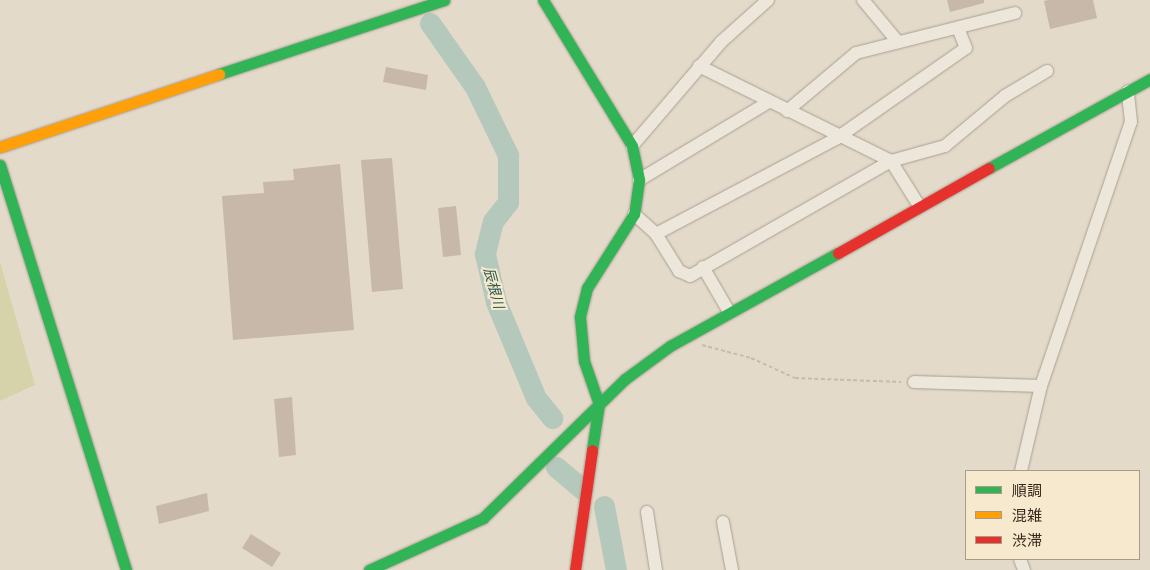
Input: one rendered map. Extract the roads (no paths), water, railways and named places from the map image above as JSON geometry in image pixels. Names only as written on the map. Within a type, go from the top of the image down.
[{"type":"street","points":[[0,147],[444,0]]},
{"type":"street","points":[[543,0],[632,146],[639,180],[634,214],[588,288],[580,317],[584,361],[599,404],[575,570]]},
{"type":"street","points":[[632,146],[699,66],[768,0]]},
{"type":"street","points":[[863,0],[898,42]]},
{"type":"street","points":[[787,111],[856,52],[1015,13]]},
{"type":"street","points":[[656,234],[837,138],[966,48],[958,28]]},
{"type":"street","points":[[699,66],[837,138],[891,161],[918,204]]},
{"type":"street","points":[[634,214],[656,234],[679,271],[690,276],[891,161],[945,146],[1005,96],[1047,71]]},
{"type":"street","points":[[370,570],[483,518],[624,379],[684,337],[728,310],[918,204],[1150,79]]},
{"type":"street","points":[[1021,470],[1041,386],[1131,122],[1128,91]]},
{"type":"street","points":[[639,180],[768,102]]},
{"type":"street","points":[[0,165],[126,570]]},
{"type":"street","points":[[703,267],[728,310]]},
{"type":"street","points":[[914,382],[1041,386]]},
{"type":"street","points":[[647,512],[656,570]]},
{"type":"street","points":[[723,522],[732,570]]},
{"type":"waterway","name":"辰根川","points":[[430,23],[475,87],[508,155],[508,202],[493,221],[485,254],[496,302],[536,398],[552,418]]},
{"type":"waterway","name":"辰根川","points":[[556,467],[582,489]]},
{"type":"waterway","name":"辰根川","points":[[604,506],[616,570]]}]
